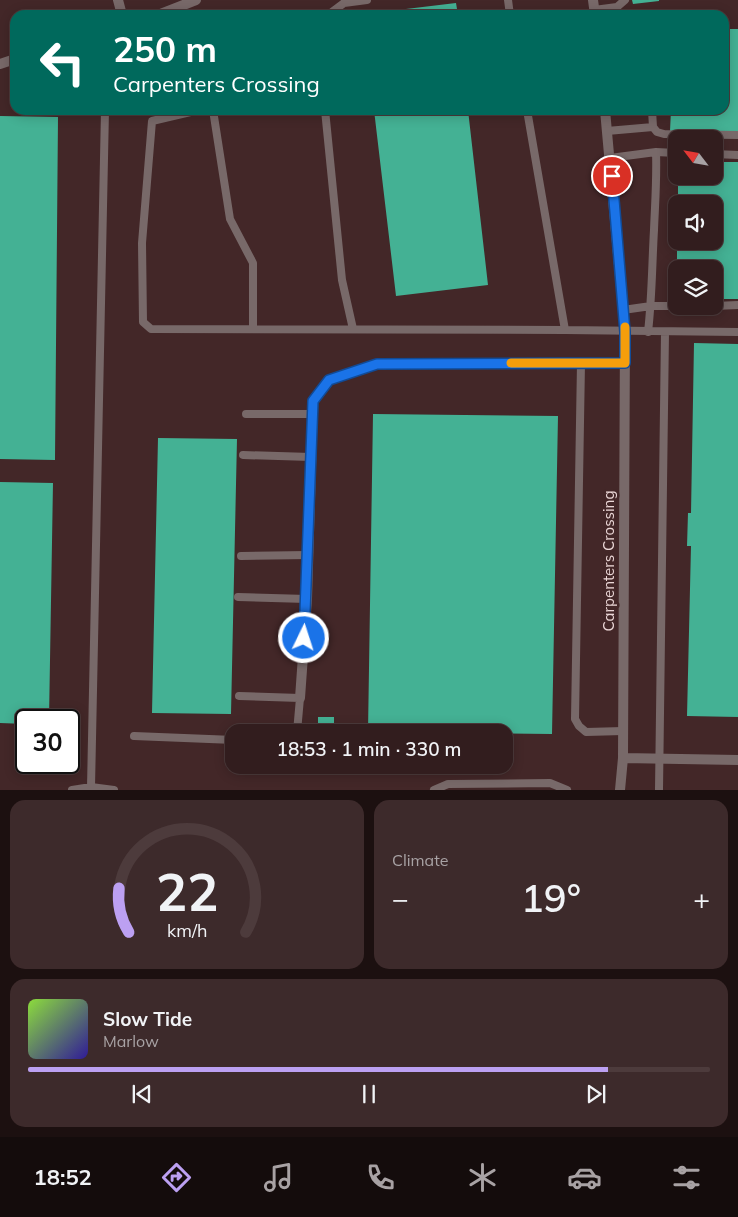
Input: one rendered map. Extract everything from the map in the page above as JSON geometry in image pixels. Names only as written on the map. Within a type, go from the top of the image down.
[{"type":"street","points":[[171,10],[196,0]]},
{"type":"street","name":"Carpenters Crossing","points":[[605,115],[625,332],[623,758],[620,790]]},
{"type":"street","points":[[300,698],[307,599],[313,401],[329,380],[377,364],[625,363]]},
{"type":"street","points":[[623,758],[738,760]]},
{"type":"lane","points":[[335,10],[344,4],[367,0]]},
{"type":"lane","points":[[594,8],[617,7],[625,0]]},
{"type":"lane","points":[[91,788],[105,115]]},
{"type":"lane","points":[[178,115],[152,121],[142,243],[143,322],[151,329],[738,332]]},
{"type":"lane","points":[[214,115],[230,219],[253,263],[254,329]]},
{"type":"lane","points":[[326,115],[342,280],[353,329]]},
{"type":"lane","points":[[528,115],[565,330]]},
{"type":"lane","points":[[652,115],[653,127],[657,132],[664,134],[738,135]]},
{"type":"lane","points":[[607,131],[653,127]]},
{"type":"lane","points":[[648,332],[657,186],[656,152]]},
{"type":"lane","points":[[610,158],[656,152],[668,153]]},
{"type":"lane","points":[[723,154],[738,155]]},
{"type":"lane","points":[[723,306],[738,305]]},
{"type":"lane","points":[[623,310],[651,306],[668,306]]},
{"type":"lane","points":[[659,790],[665,332]]},
{"type":"lane","points":[[581,363],[575,719],[586,732],[623,731]]},
{"type":"lane","points":[[246,414],[313,414]]},
{"type":"lane","points":[[243,455],[311,457]]},
{"type":"lane","points":[[241,556],[308,555]]},
{"type":"lane","points":[[238,597],[307,599]]},
{"type":"lane","points":[[239,696],[300,698],[298,724]]},
{"type":"lane","points":[[134,736],[225,740]]},
{"type":"lane","points":[[434,790],[448,784],[541,783],[550,783],[567,790]]},
{"type":"lane","points":[[72,790],[91,788],[114,790]]},
{"type":"building","points":[[632,0],[659,0],[659,1],[633,4]]},
{"type":"building","points":[[456,3],[457,10],[397,10]]},
{"type":"building","points":[[729,29],[738,29],[738,132],[723,132],[723,130],[670,130],[671,115],[729,115]]},
{"type":"building","points":[[375,115],[469,115],[488,285],[396,296]]},
{"type":"building","points":[[0,116],[58,117],[55,460],[0,459]]},
{"type":"building","points":[[723,162],[738,162],[738,299],[723,299],[723,260],[677,260],[677,250],[723,250],[723,195],[678,195],[678,185],[723,185]]},
{"type":"building","points":[[694,343],[738,344],[738,717],[687,716],[691,546],[687,546],[688,513],[691,513]]},
{"type":"building","points":[[373,414],[558,416],[552,734],[513,734],[513,724],[368,724]]},
{"type":"building","points":[[158,438],[237,439],[231,714],[152,713]]},
{"type":"building","points":[[0,482],[53,483],[49,709],[15,709],[15,724],[0,723]]},
{"type":"building","points":[[318,717],[334,717],[334,724],[318,724]]},
{"type":"slow traffic","points":[[511,363],[625,363],[625,327]]},
{"type":"route","points":[[304,638],[307,599],[313,401],[329,380],[377,364],[625,363],[625,332],[612,176]]}]
